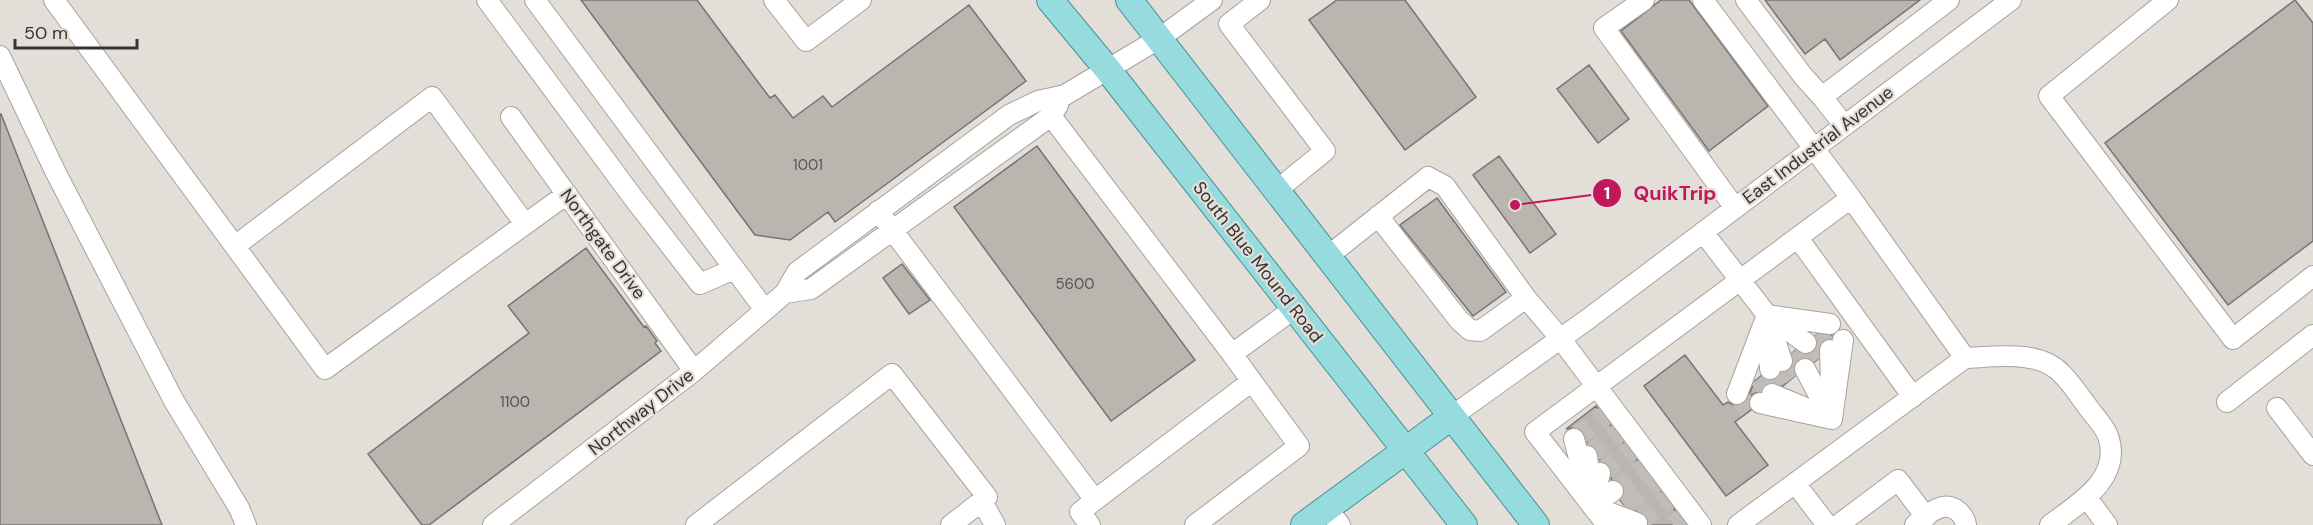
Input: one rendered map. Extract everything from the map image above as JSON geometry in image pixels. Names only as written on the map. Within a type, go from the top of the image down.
[{"type":"main road","name":"South Blue Mound Road","points":[[1050,0],[1108,70],[1295,308],[1459,523]]},
{"type":"main road","points":[[1129,0],[1536,525]]},
{"type":"main road","points":[[1304,525],[1334,516],[1405,451],[1451,417]]},
{"type":"street","points":[[54,0],[325,369],[567,194]]},
{"type":"street","points":[[487,0],[638,205],[700,284],[734,269]]},
{"type":"street","points":[[535,0],[765,310]]},
{"type":"street","points":[[774,0],[806,41],[861,0]]},
{"type":"street","points":[[1212,0],[1325,151],[1277,190]]},
{"type":"street","name":"Northway Drive","points":[[493,525],[694,371],[784,293],[797,272],[1009,115],[1038,101],[1065,95],[1160,38],[1212,0]]},
{"type":"street","points":[[1230,24],[1260,0]]},
{"type":"street","points":[[1644,0],[1604,28],[1735,208]]},
{"type":"street","points":[[1703,0],[1851,198],[1965,358]]},
{"type":"street","points":[[1746,0],[1803,76],[1844,125]]},
{"type":"street","points":[[1822,97],[1949,0]]},
{"type":"street","name":"East Industrial Avenue","points":[[1451,417],[1703,232],[2011,0]]},
{"type":"street","points":[[2168,0],[2049,96],[2233,339],[2313,276]]},
{"type":"street","points":[[0,56],[55,171],[174,401],[239,508],[246,525]]},
{"type":"street","name":"Northway Drive","points":[[784,293],[812,289],[1051,116],[1065,95]]},
{"type":"street","points":[[235,246],[432,97],[525,224]]},
{"type":"street","points":[[1051,116],[1299,446],[1195,525]]},
{"type":"street","name":"Northgate Drive","points":[[511,117],[694,371]]},
{"type":"street","points":[[1328,256],[1428,177],[1445,186],[1526,298],[1596,385],[1683,518]]},
{"type":"street","points":[[1607,525],[1535,432],[1851,198]]},
{"type":"street","points":[[878,211],[1095,500]]},
{"type":"street","points":[[1378,216],[1459,320],[1470,330],[1480,331],[1526,298]]},
{"type":"street","points":[[1703,232],[1767,315],[1782,360]]},
{"type":"street","points":[[1797,237],[1912,396]]},
{"type":"street","points":[[1232,354],[1295,308]]},
{"type":"street","points":[[1767,315],[1782,360]]},
{"type":"street","points":[[1767,315],[1782,360]]},
{"type":"street","points":[[1767,315],[1782,360]]},
{"type":"street","points":[[2227,402],[2313,335]]},
{"type":"street","points":[[1738,525],[1965,358],[2015,356],[2040,361],[2061,372],[2108,434],[2112,452],[2108,469],[2100,484],[2086,498],[2050,525]]},
{"type":"street","points":[[696,525],[892,374],[987,498],[979,511],[951,525]]},
{"type":"street","points":[[1795,376],[1832,419],[1849,443]]},
{"type":"street","points":[[1795,376],[1832,419]]},
{"type":"street","points":[[1795,376],[1832,419]]},
{"type":"street","points":[[1795,376],[1832,419]]},
{"type":"street","points":[[1795,376],[1832,419]]},
{"type":"street","points":[[1090,525],[1080,512],[1251,381]]},
{"type":"street","points":[[2277,408],[2313,455]]},
{"type":"street","points":[[1606,415],[1652,470],[1669,499]]},
{"type":"street","points":[[1619,433],[1701,525]]},
{"type":"street","points":[[1574,439],[1592,506]]},
{"type":"street","points":[[1632,450],[1652,470]]},
{"type":"street","points":[[1587,456],[1592,506]]},
{"type":"street","points":[[1592,506],[1600,473]]},
{"type":"street","points":[[1838,525],[1898,480],[1920,521],[1936,509],[1946,506],[1956,510],[1965,519],[1966,525]]},
{"type":"street","points":[[1795,483],[1827,525]]},
{"type":"street","points":[[2086,498],[2107,525]]},
{"type":"street","points":[[1592,506],[1625,511]]},
{"type":"street","points":[[1592,506],[1625,511]]},
{"type":"street","points":[[979,511],[994,525]]},
{"type":"building","points":[[581,0],[697,0],[770,98],[775,95],[793,118],[823,96],[832,107],[969,5],[1026,81],[835,222],[828,212],[790,240],[755,235]]},
{"type":"building","points":[[1337,0],[1405,0],[1476,97],[1405,150],[1309,20]]},
{"type":"building","points":[[1661,0],[1689,0],[1768,106],[1709,151],[1621,31]]},
{"type":"building","points":[[1765,0],[1920,0],[1840,60],[1825,39],[1805,54]]},
{"type":"building","points":[[2295,0],[2313,23],[2313,241],[2228,305],[2105,143]]},
{"type":"building","points":[[1589,65],[1629,119],[1598,143],[1557,89]]},
{"type":"building","points":[[1,114],[162,525],[0,525]]},
{"type":"building","points":[[1037,146],[1195,360],[1111,421],[954,207]]},
{"type":"building","points":[[1499,156],[1556,234],[1530,253],[1473,175]]},
{"type":"building","points":[[1437,198],[1506,292],[1473,316],[1400,225]]},
{"type":"building","points":[[586,248],[644,327],[646,326],[657,341],[655,343],[661,351],[429,525],[422,525],[368,454],[529,333],[508,306]]},
{"type":"building","points":[[902,264],[930,300],[909,314],[883,278]]},
{"type":"building","points":[[1817,334],[1832,335],[1820,344],[1818,359],[1814,362],[1806,357],[1799,359],[1793,368],[1795,376],[1783,386],[1771,382],[1765,384],[1761,391],[1751,395],[1748,401],[1751,410],[1735,422],[1768,465],[1726,496],[1644,386],[1685,355],[1723,405],[1728,402],[1739,406],[1745,403],[1755,381],[1761,376],[1771,381],[1790,369],[1794,363],[1792,353],[1796,350],[1805,355],[1815,350],[1818,344],[1815,336]]},
{"type":"building","points":[[1596,406],[1686,525],[1649,525],[1646,515],[1624,505],[1620,500],[1625,489],[1618,480],[1611,479],[1612,470],[1609,465],[1600,461],[1597,450],[1588,444],[1582,430],[1577,427],[1566,429]]},
{"type":"tunnel","points":[[1817,334],[1830,350]]},
{"type":"tunnel","points":[[1806,343],[1818,359]]},
{"type":"tunnel","points":[[1793,352],[1805,369]]},
{"type":"tunnel","points":[[1782,361],[1794,377]]},
{"type":"tunnel","points":[[1770,369],[1783,386]]},
{"type":"tunnel","points":[[1759,378],[1772,394]]},
{"type":"tunnel","points":[[1737,394],[1750,411]]},
{"type":"tunnel","points":[[1574,439],[1606,415]]},
{"type":"tunnel","points":[[1587,456],[1619,433]]},
{"type":"tunnel","points":[[1600,473],[1632,450]]},
{"type":"tunnel","points":[[1613,491],[1645,468]]},
{"type":"tunnel","points":[[1625,506],[1656,482]]},
{"type":"tunnel","points":[[1637,523],[1669,499]]},
{"type":"tunnel","points":[[1673,525],[1683,518]]},
{"type":"place","name":"QuikTrip","points":[[1515,205]]}]
